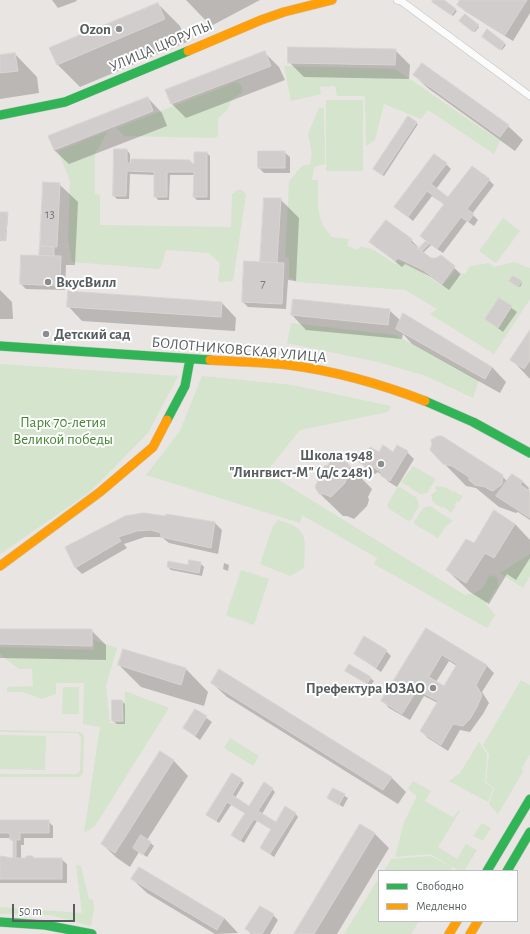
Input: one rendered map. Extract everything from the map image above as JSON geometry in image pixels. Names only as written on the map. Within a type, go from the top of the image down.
[{"type":"street","name":"УЛИЦА ЦЮРУПЫ","points":[[0,115],[64,102],[254,23],[284,12],[332,0]]},
{"type":"street","points":[[400,0],[530,96]]},
{"type":"street","name":"БОЛОТНИКОВСКАЯ УЛИЦА","points":[[0,346],[314,368],[375,383],[421,399],[470,420],[530,453]]},
{"type":"street","points":[[0,566],[100,492],[153,447],[185,386],[189,372],[190,359]]},
{"type":"street","points":[[488,870],[530,799]]},
{"type":"street","points":[[508,870],[530,832]]},
{"type":"street","points":[[0,922],[45,925],[92,934]]},
{"type":"street","points":[[470,934],[477,922]]},
{"type":"street","points":[[450,934],[456,923]]},
{"type":"street","points":[[455,934],[456,923]]},
{"type":"green space","points":[[284,66],[395,69],[500,141],[494,154],[428,110],[421,119],[384,104],[375,140],[366,146],[365,96],[337,96],[335,86],[320,87],[321,94],[291,101]]},
{"type":"green space","points":[[236,82],[240,83],[242,86],[242,93],[232,99],[227,110],[218,118],[218,136],[215,138],[124,136],[117,128]]},
{"type":"green space","points":[[326,100],[363,100],[363,171],[326,171]]},
{"type":"green space","points":[[319,108],[324,108],[325,164],[314,167],[312,180],[318,180],[318,203],[320,217],[332,237],[349,239],[347,246],[358,250],[360,246],[374,250],[395,264],[399,261],[422,272],[442,286],[456,270],[459,275],[458,280],[463,273],[465,274],[470,266],[489,263],[494,267],[514,262],[530,268],[530,299],[494,354],[430,314],[437,309],[405,290],[296,282],[289,277],[289,258],[285,257],[289,181],[302,166],[310,164],[312,155],[308,134]]},
{"type":"green space","points":[[108,131],[95,154],[95,194],[100,195],[100,225],[231,227],[232,194],[239,189],[246,195],[233,281],[220,282],[218,280],[220,263],[209,253],[166,250],[161,267],[158,269],[72,262],[68,239],[70,181],[58,151]]},
{"type":"green space","points":[[503,218],[520,231],[496,263],[479,251]]},
{"type":"green space","points":[[291,323],[395,335],[479,380],[473,398],[426,376],[378,362],[287,343]]},
{"type":"green space","name":"Парк 70-летия Великой победы","points":[[0,364],[178,376],[148,433],[90,492],[0,554]]},
{"type":"green space","name":"Парк 70-летия Великой победы","points":[[202,376],[292,385],[391,406],[388,412],[300,430],[266,472],[465,595],[480,590],[485,585],[488,577],[494,575],[498,579],[498,586],[486,604],[495,615],[487,628],[374,564],[377,558],[302,515],[300,523],[146,475],[180,431]]},
{"type":"green space","points":[[413,466],[436,479],[427,493],[420,494],[401,482]]},
{"type":"green space","points":[[436,486],[444,487],[454,492],[456,491],[457,494],[463,496],[459,502],[457,501],[454,505],[456,506],[451,513],[443,506],[442,508],[433,502],[431,495],[437,490],[435,488]]},
{"type":"green space","points":[[400,487],[417,498],[419,506],[411,520],[408,521],[388,508],[387,505],[397,488]]},
{"type":"green space","points":[[430,506],[453,521],[446,526],[438,538],[414,524],[423,508]]},
{"type":"green space","points":[[278,520],[288,523],[301,531],[305,543],[304,568],[290,576],[260,564],[273,526]]},
{"type":"green space","points":[[530,554],[530,576],[523,588],[500,573]]},
{"type":"green space","points":[[241,570],[269,579],[254,625],[226,615]]},
{"type":"green space","points":[[94,640],[117,648],[106,685],[110,723],[124,723],[125,691],[169,708],[95,826],[84,833],[100,727],[83,724],[84,683],[56,683],[56,694],[42,699],[23,692],[7,692],[7,687],[33,686],[32,669],[19,669],[0,654],[0,647],[94,650]]},
{"type":"green space","points":[[521,680],[530,685],[530,754],[522,768],[523,772],[498,814],[489,804],[494,788],[486,782],[489,754],[483,745]]},
{"type":"green space","points":[[63,687],[79,687],[79,714],[62,714]]},
{"type":"green space","points":[[0,730],[81,732],[84,736],[83,773],[80,777],[0,777],[0,774],[77,774],[80,771],[81,738],[78,733],[0,732]]},
{"type":"green space","points":[[0,735],[46,736],[45,770],[0,769]]},
{"type":"green space","points":[[230,738],[259,756],[253,766],[224,748]]},
{"type":"green space","points":[[479,742],[487,754],[485,783],[493,788],[488,802],[449,781],[460,773]]},
{"type":"green space","points":[[413,781],[431,791],[425,801],[453,817],[459,810],[460,811],[438,847],[457,859],[466,844],[477,850],[465,870],[458,870],[430,854],[395,857],[404,822],[417,796],[408,789]]},
{"type":"green space","points":[[482,823],[491,828],[483,841],[473,836]]},
{"type":"green space","points":[[431,856],[452,867],[450,870],[385,870],[391,859]]},
{"type":"green space","points":[[76,865],[81,866],[89,899],[93,900],[94,909],[91,926],[50,915],[0,914],[0,907],[82,913]]},
{"type":"green space","points":[[378,880],[378,922],[418,922],[411,934],[344,934]]},
{"type":"building","points":[[433,0],[444,0],[456,9],[451,15],[432,2]]},
{"type":"building","points":[[460,0],[527,0],[505,35],[457,5]]},
{"type":"building","points":[[158,3],[165,19],[57,65],[49,48]]},
{"type":"building","points":[[465,14],[479,25],[473,32],[459,21]]},
{"type":"building","points":[[487,29],[505,43],[500,50],[482,37]]},
{"type":"building","points":[[288,47],[396,49],[395,65],[288,63]]},
{"type":"building","points":[[265,51],[271,66],[171,104],[165,90]]},
{"type":"building","points":[[15,53],[18,71],[0,73],[0,55]]},
{"type":"building","points":[[422,63],[509,125],[500,137],[413,75]]},
{"type":"building","points":[[148,97],[153,111],[54,150],[48,136]]},
{"type":"building","points":[[408,116],[417,122],[382,175],[373,169]]},
{"type":"building","points":[[114,149],[127,149],[127,163],[131,163],[131,159],[190,160],[190,164],[194,164],[194,152],[207,152],[207,197],[193,197],[194,172],[167,172],[167,197],[154,197],[154,172],[127,171],[126,196],[113,196]]},
{"type":"building","points":[[258,151],[285,151],[285,168],[258,168]]},
{"type":"building","points":[[434,154],[447,163],[431,184],[448,197],[472,166],[490,179],[467,209],[474,214],[468,222],[461,217],[437,249],[420,236],[444,204],[427,191],[408,217],[394,207]]},
{"type":"building","points":[[43,182],[60,183],[57,247],[40,246]]},
{"type":"building","points":[[264,198],[281,198],[277,263],[260,262]]},
{"type":"building","points":[[0,212],[8,212],[5,241],[0,240]]},
{"type":"building","points":[[386,220],[412,239],[410,242],[431,258],[436,258],[441,255],[455,266],[442,284],[423,270],[398,258],[395,261],[369,242]]},
{"type":"building","points":[[426,241],[430,243],[422,251],[418,249]]},
{"type":"building","points":[[40,246],[54,247],[54,256],[39,255]]},
{"type":"building","points":[[21,255],[61,256],[60,286],[20,284]]},
{"type":"building","points":[[244,261],[284,263],[282,304],[242,302]]},
{"type":"building","points":[[513,276],[522,281],[518,287],[509,281]]},
{"type":"building","points":[[68,291],[222,302],[221,317],[67,307]]},
{"type":"building","points":[[499,298],[512,306],[498,328],[485,319]]},
{"type":"building","points":[[293,299],[390,309],[388,325],[291,315]]},
{"type":"building","points":[[403,313],[492,367],[485,379],[396,329]]},
{"type":"building","points":[[530,330],[530,360],[524,369],[510,360]]},
{"type":"building","points":[[438,436],[442,436],[503,475],[502,484],[493,491],[485,487],[475,485],[469,480],[469,477],[452,466],[443,464],[430,450],[432,444],[431,440]]},
{"type":"building","name":"Школа 1948 \"Лингвист-М\" (д/с 2481)","points":[[383,445],[393,452],[397,445],[408,451],[390,481],[381,476],[381,472],[371,466],[367,467],[359,462],[359,459],[356,457],[360,452],[363,454],[366,453],[370,447],[379,452]]},
{"type":"building","points":[[334,456],[343,457],[350,466],[346,474],[347,477],[345,483],[331,497],[324,494],[319,494],[315,487],[325,465],[327,466]]},
{"type":"building","points":[[512,474],[523,481],[520,485],[530,491],[530,518],[496,496]]},
{"type":"building","points":[[494,510],[515,524],[494,558],[485,553],[466,583],[446,570],[466,539],[474,543]]},
{"type":"building","points":[[144,513],[166,516],[166,514],[215,522],[211,548],[161,537],[161,533],[151,530],[137,531],[118,537],[121,541],[75,568],[65,547],[125,516]]},
{"type":"building","points":[[189,560],[201,562],[199,573],[167,567],[168,561],[188,565]]},
{"type":"building","name":"Префектура ЮЗАО","points":[[426,628],[487,665],[476,685],[482,695],[477,707],[470,719],[463,726],[453,724],[441,745],[420,731],[438,701],[417,690],[402,714],[381,701]],"holes":[[[442,655],[457,664],[444,686],[429,677]]]},
{"type":"building","points":[[0,629],[92,629],[92,646],[0,644]]},
{"type":"building","points":[[364,636],[387,650],[376,668],[354,654]]},
{"type":"building","points":[[123,649],[186,668],[181,685],[118,665]]},
{"type":"building","points":[[349,664],[371,677],[367,684],[345,671]]},
{"type":"building","points":[[219,669],[392,777],[383,790],[211,683]]},
{"type":"building","points":[[112,700],[122,700],[123,721],[112,721]]},
{"type":"building","points":[[195,709],[207,716],[195,736],[183,728]]},
{"type":"building","points":[[160,751],[174,760],[115,853],[101,844]]},
{"type":"building","points":[[232,773],[242,779],[232,795],[249,806],[264,782],[273,788],[258,811],[276,822],[285,806],[296,813],[270,854],[260,848],[271,829],[254,819],[240,841],[231,835],[245,813],[227,802],[216,821],[206,815]]},
{"type":"building","points":[[333,788],[345,794],[339,805],[327,798]]},
{"type":"building","points":[[0,820],[49,820],[49,833],[20,833],[20,840],[16,840],[16,858],[33,856],[33,858],[62,858],[62,879],[0,879],[0,856],[13,858],[13,840],[10,840],[10,833],[0,833]]},
{"type":"building","points":[[360,824],[375,833],[314,934],[294,934]]},
{"type":"building","points":[[141,835],[151,842],[143,855],[133,848]]},
{"type":"building","points":[[139,867],[224,918],[217,930],[131,879]]},
{"type":"building","points":[[260,906],[274,914],[262,934],[253,934],[245,929]]},
{"type":"traffic: fast","points":[[0,115],[65,102],[188,51]]},
{"type":"traffic: fast","points":[[0,346],[210,360]]},
{"type":"traffic: fast","points":[[167,420],[185,386],[190,359]]},
{"type":"traffic: fast","points":[[425,401],[473,422],[530,453]]},
{"type":"traffic: fast","points":[[488,870],[530,799]]},
{"type":"traffic: fast","points":[[508,870],[530,832]]},
{"type":"traffic: fast","points":[[0,922],[45,925],[92,934]]},
{"type":"traffic: slow","points":[[188,51],[261,20],[284,12],[332,0]]},
{"type":"traffic: slow","points":[[210,360],[279,364],[323,371],[375,384],[425,401]]},
{"type":"traffic: slow","points":[[0,566],[100,492],[153,447],[167,420]]},
{"type":"traffic: slow","points":[[449,934],[456,922]]},
{"type":"traffic: slow","points":[[470,934],[477,922]]},
{"type":"place","name":"Ozon","points":[[119,29]]},
{"type":"place","name":"ВкусВилл","points":[[48,282]]},
{"type":"place","name":"Детский сад","points":[[46,334]]},
{"type":"place","name":"Школа 1948 \"Лингвист-М\" (д/с 2481)","points":[[381,464]]},
{"type":"place","name":"Префектура ЮЗАО","points":[[433,688]]}]
